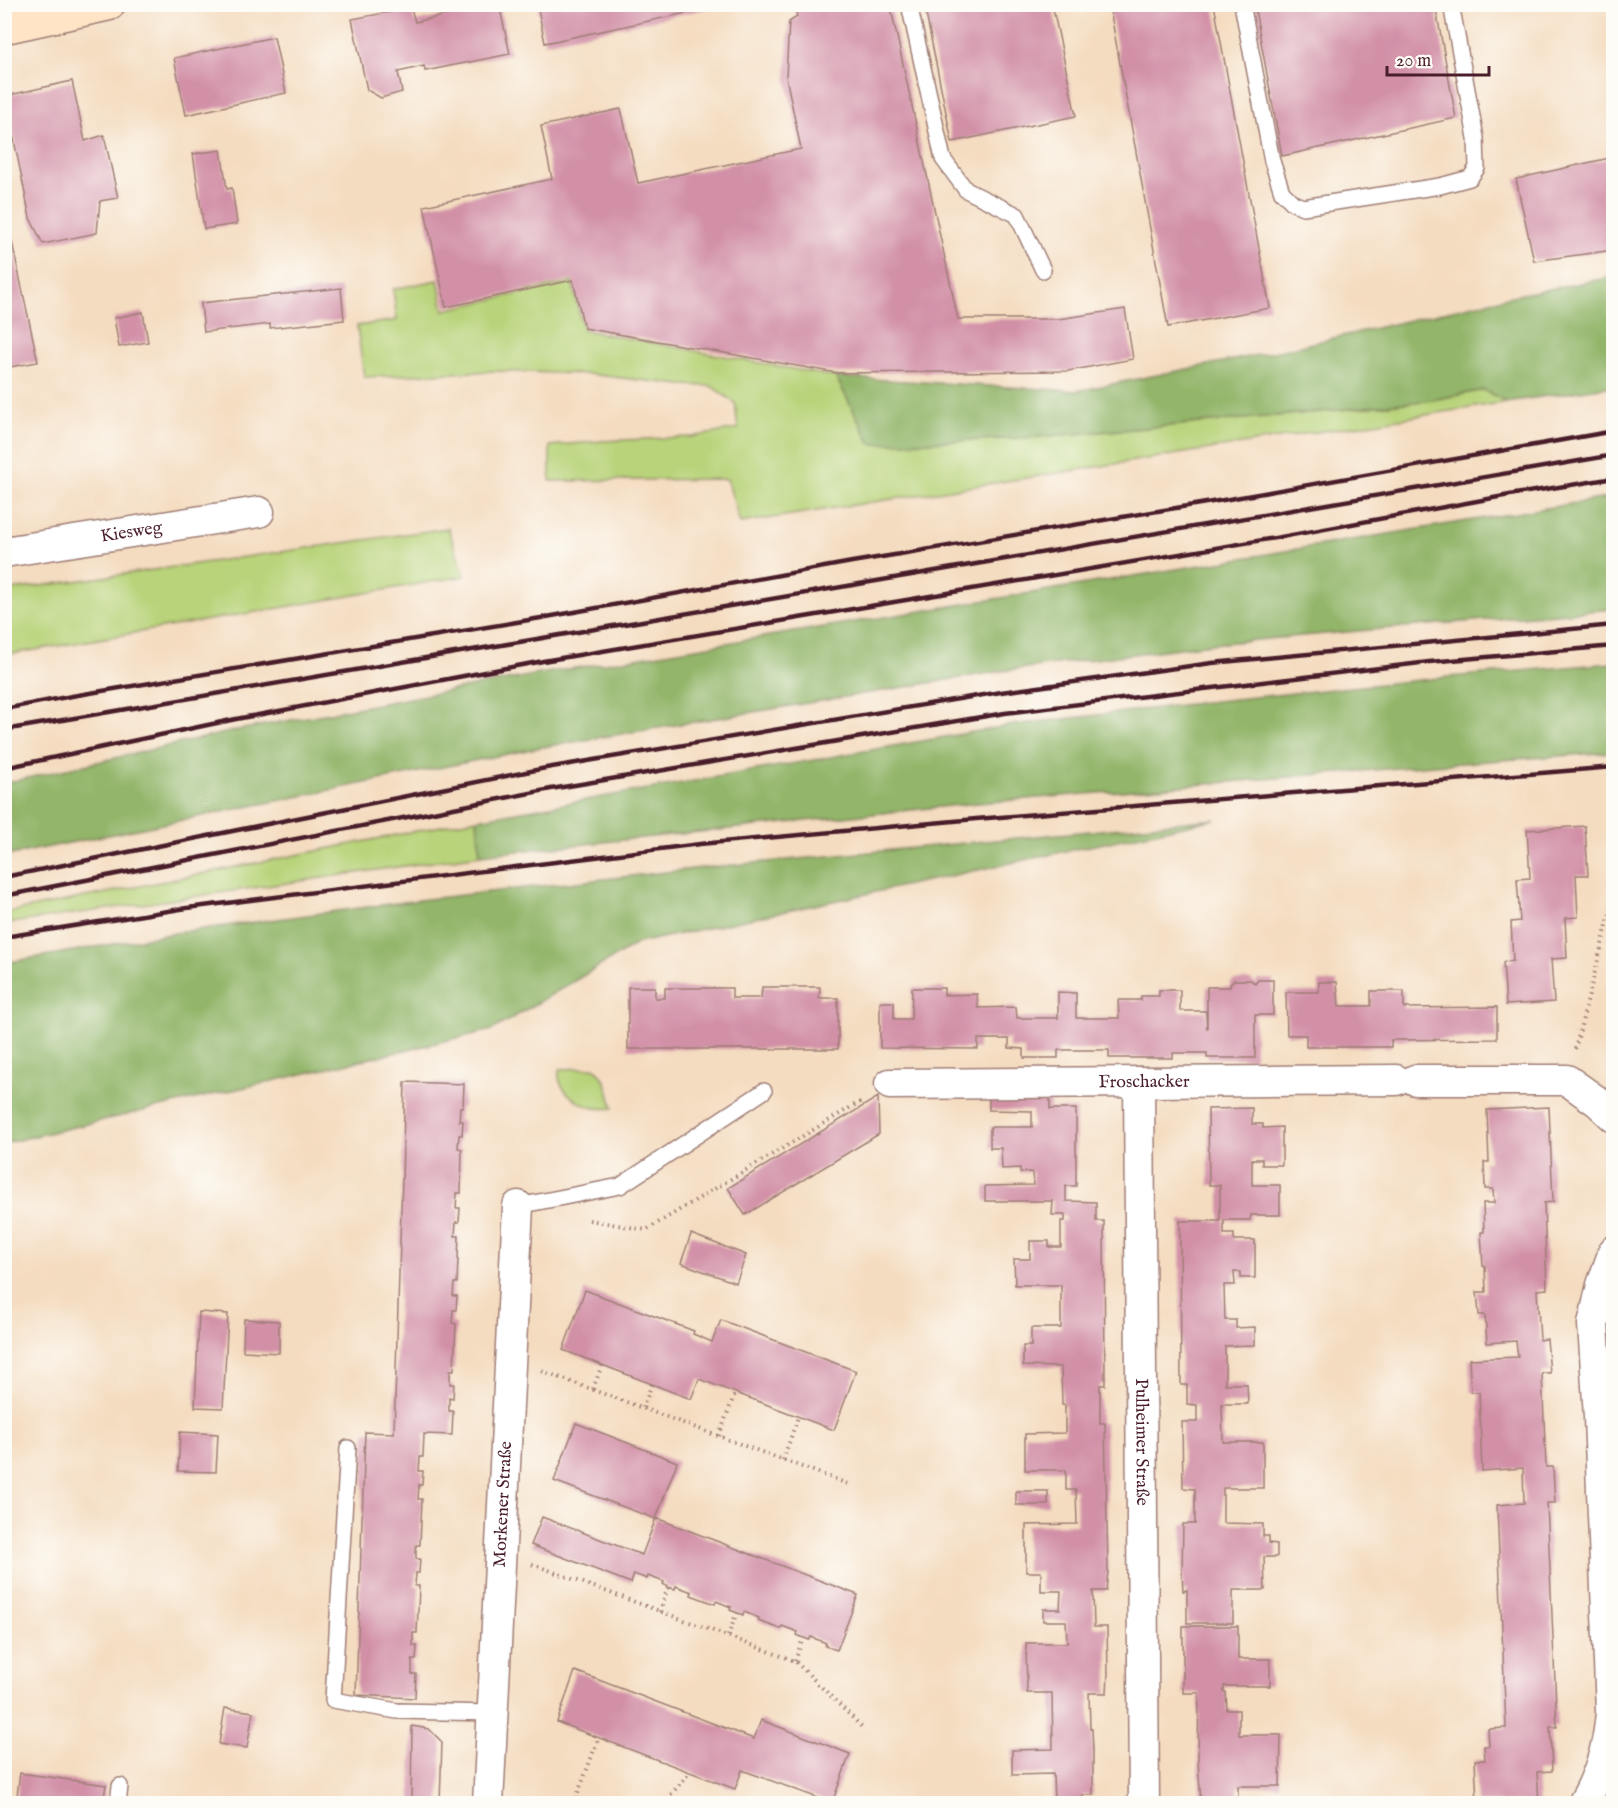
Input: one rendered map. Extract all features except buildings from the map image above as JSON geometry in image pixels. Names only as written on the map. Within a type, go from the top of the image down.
[{"type":"street","points":[[4,27],[108,4]]},
{"type":"street","name":"Kiesweg","points":[[4,552],[259,512]]},
{"type":"street","points":[[1567,1080],[1598,1102],[1614,1117]]},
{"type":"street","name":"Froschacker","points":[[890,1084],[1567,1080]]},
{"type":"street","name":"Pulheimer Straße","points":[[1139,1082],[1144,1803]]},
{"type":"street","name":"Morkener Straße","points":[[488,1803],[518,1206]]},
{"type":"street","points":[[1583,1803],[1601,1766],[1610,1729],[1611,1712],[1606,1413],[1593,1324],[1602,1285],[1614,1251]]},
{"type":"lane","points":[[909,4],[943,159],[966,190],[1017,215],[1043,270]]},
{"type":"lane","points":[[1242,4],[1272,161],[1282,192],[1293,203],[1303,207],[1440,186],[1470,178],[1477,168],[1476,138],[1451,4]]},
{"type":"lane","points":[[518,1206],[620,1186],[764,1091]]},
{"type":"lane","points":[[348,1448],[333,1700],[398,1711],[493,1713]]},
{"type":"lane","points":[[118,1803],[120,1786]]},
{"type":"path","points":[[1567,1080],[1614,898]]},
{"type":"path","points":[[588,1219],[645,1230],[890,1084]]},
{"type":"path","points":[[510,1359],[851,1485]]},
{"type":"path","points":[[593,1389],[602,1365]]},
{"type":"path","points":[[643,1408],[652,1384]]},
{"type":"path","points":[[718,1436],[735,1393]]},
{"type":"path","points":[[783,1460],[798,1417]]},
{"type":"path","points":[[501,1553],[795,1661],[864,1729]]},
{"type":"path","points":[[660,1612],[668,1587]]},
{"type":"path","points":[[728,1636],[737,1612]]},
{"type":"path","points":[[795,1661],[803,1638]]},
{"type":"path","points":[[574,1803],[599,1737]]},
{"type":"path","points":[[663,1803],[690,1772]]},
{"type":"path","points":[[667,1800],[744,1803]]},
{"type":"green space","points":[[1613,277],[1613,386],[1507,402],[1483,390],[1432,400],[1145,428],[1024,438],[871,444],[836,377],[1077,391],[1283,350],[1512,296]]},
{"type":"green space","points":[[438,280],[444,310],[572,282],[583,330],[836,377],[871,444],[1024,438],[1145,428],[1432,400],[1484,390],[1507,402],[740,523],[727,479],[550,481],[550,446],[691,437],[738,429],[735,403],[711,386],[682,385],[588,374],[495,371],[364,377],[357,326],[397,320],[393,289]]},
{"type":"green space","points":[[1613,497],[1613,609],[1211,644],[1002,671],[537,748],[5,856],[5,783],[238,730],[545,673]]},
{"type":"green space","points":[[448,528],[465,576],[5,655],[5,591]]},
{"type":"green space","points":[[1613,663],[1613,752],[978,803],[480,855],[477,819],[1013,725],[1216,701]]},
{"type":"green space","points":[[477,819],[480,855],[5,924],[5,913]]},
{"type":"green space","points":[[1216,819],[638,943],[492,1030],[5,1143],[5,963],[181,932],[419,900],[702,868]]},
{"type":"green space","points":[[594,1068],[605,1080],[613,1108],[603,1109],[583,1104],[566,1092],[560,1081],[560,1069]]},
{"type":"railway","points":[[4,709],[1614,431]]},
{"type":"railway","points":[[4,730],[1614,455]]},
{"type":"railway","points":[[4,768],[236,719],[543,661],[1281,537],[1614,478]]},
{"type":"railway","points":[[4,877],[546,768],[1001,692],[1212,663],[1614,625]]},
{"type":"railway","points":[[4,896],[551,789],[1005,713],[1429,662],[1614,646]]},
{"type":"railway","points":[[4,937],[187,908],[700,844],[1614,767]]}]
